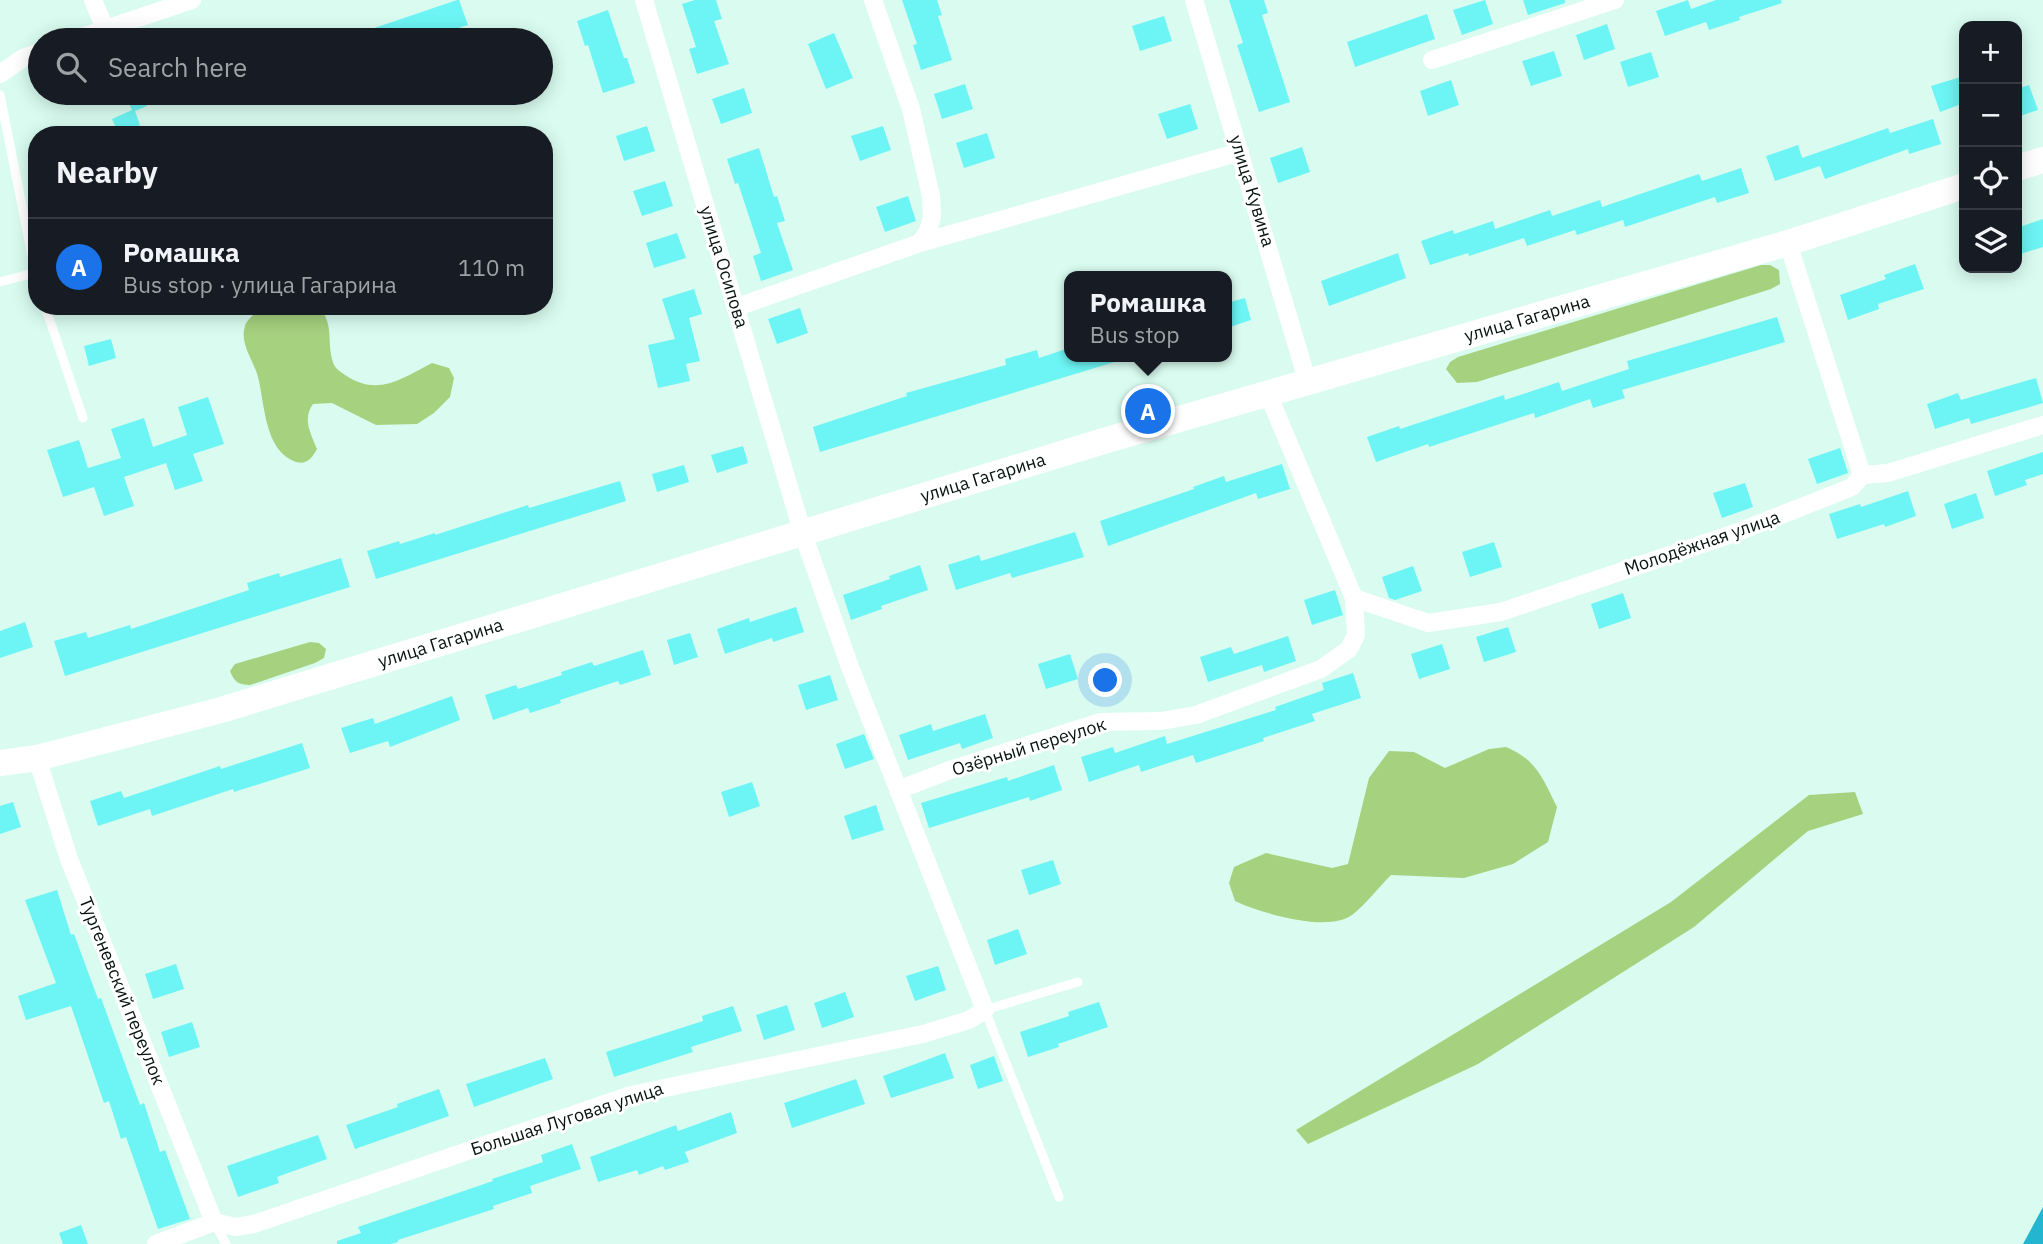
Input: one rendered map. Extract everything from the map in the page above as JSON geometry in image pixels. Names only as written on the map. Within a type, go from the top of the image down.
[{"type":"main road","points":[[2022,167],[2043,160]]},
{"type":"main road","name":"улица Гагарина","points":[[0,763],[37,758],[221,710],[1095,443],[1788,243],[1959,188]]},
{"type":"street","points":[[93,0],[105,28]]},
{"type":"street","points":[[108,28],[192,0]]},
{"type":"street","name":"улица Осипова","points":[[644,0],[803,534],[849,667],[985,1010]]},
{"type":"street","points":[[873,0],[911,109],[931,196],[932,217],[928,231],[920,243]]},
{"type":"street","name":"улица Кувина","points":[[1194,0],[1308,383]]},
{"type":"street","points":[[1432,60],[1615,0]]},
{"type":"street","points":[[0,74],[28,56]]},
{"type":"street","points":[[737,307],[920,243],[1240,152]]},
{"type":"street","points":[[1788,243],[1862,475]]},
{"type":"street","name":"Озёрный переулок","points":[[898,790],[1100,722],[1161,721],[1196,715],[1321,669],[1349,649],[1356,635],[1354,598],[1268,394]]},
{"type":"street","name":"Молодёжная улица","points":[[1354,598],[1428,623],[1501,612],[1738,532],[1852,487],[1862,475],[1888,473],[2043,425]]},
{"type":"street","name":"Тургеневский переулок","points":[[37,758],[74,872],[215,1222]]},
{"type":"street","name":"Большая Луговая улица","points":[[156,1244],[215,1222],[235,1227],[254,1224],[631,1095],[923,1034],[969,1020],[985,1010]]},
{"type":"lane","points":[[0,95],[28,241]]},
{"type":"lane","points":[[0,282],[28,278]]},
{"type":"lane","points":[[48,315],[83,418]]},
{"type":"lane","points":[[1059,1197],[985,1010],[1078,982]]},
{"type":"lane","points":[[215,1222],[226,1244]]},
{"type":"green space","points":[[1761,265],[1770,265],[1779,270],[1780,284],[1477,382],[1457,383],[1446,369],[1450,362],[1458,357]]},
{"type":"green space","points":[[254,315],[325,315],[334,365],[340,372],[368,385],[379,385],[400,380],[432,363],[449,368],[454,378],[450,397],[434,413],[417,424],[376,425],[332,403],[313,404],[308,421],[317,449],[309,460],[296,462],[278,448],[268,426],[258,377],[244,339],[245,326]]},
{"type":"green space","points":[[310,642],[319,643],[326,649],[324,658],[315,663],[250,685],[237,682],[230,671],[235,664]]},
{"type":"green space","points":[[1506,747],[1525,758],[1538,771],[1557,807],[1548,842],[1513,864],[1464,878],[1391,875],[1352,915],[1327,922],[1294,919],[1260,911],[1235,901],[1229,883],[1234,867],[1266,853],[1332,868],[1348,864],[1369,778],[1389,751],[1414,752],[1445,768],[1489,749]]},
{"type":"green space","points":[[1855,792],[1863,814],[1808,831],[1694,927],[1478,1064],[1308,1144],[1296,1130],[1671,902],[1809,795]]},
{"type":"water","points":[[2043,1207],[2043,1244],[2023,1244]]},
{"type":"building","points":[[457,0],[468,25],[459,28],[374,28]]},
{"type":"building","points":[[695,0],[716,0],[722,19],[714,21],[729,64],[697,74],[689,49],[696,47],[682,4]]},
{"type":"building","points":[[902,0],[937,0],[942,15],[938,16],[952,60],[921,70],[913,45],[917,44]]},
{"type":"building","points":[[1229,0],[1264,0],[1268,13],[1262,15],[1290,102],[1259,112],[1237,45],[1243,43]]},
{"type":"building","points":[[1485,0],[1493,24],[1462,35],[1453,10]]},
{"type":"building","points":[[1523,0],[1565,0],[1565,3],[1528,15]]},
{"type":"building","points":[[1688,0],[1691,9],[1716,0],[1781,0],[1782,3],[1709,30],[1706,22],[1665,36],[1656,11]]},
{"type":"building","points":[[608,10],[635,83],[603,93],[588,45],[585,46],[577,21]]},
{"type":"building","points":[[1427,14],[1435,39],[1355,67],[1347,42]]},
{"type":"building","points":[[1164,16],[1172,41],[1140,51],[1132,26]]},
{"type":"building","points":[[1607,24],[1615,49],[1584,60],[1576,35]]},
{"type":"building","points":[[834,33],[853,78],[826,89],[808,44]]},
{"type":"building","points":[[1554,51],[1562,76],[1531,86],[1522,61]]},
{"type":"building","points":[[1651,52],[1659,77],[1628,87],[1620,62]]},
{"type":"building","points":[[1959,78],[1959,105],[1940,112],[1931,86]]},
{"type":"building","points":[[1451,80],[1459,105],[1428,116],[1420,91]]},
{"type":"building","points":[[965,84],[973,109],[942,119],[934,94]]},
{"type":"building","points":[[2029,85],[2038,110],[2022,115],[2022,87]]},
{"type":"building","points":[[744,88],[752,113],[721,124],[712,99]]},
{"type":"building","points":[[1190,104],[1198,129],[1167,139],[1158,114]]},
{"type":"building","points":[[130,105],[147,105],[135,111],[140,125],[115,126],[112,119],[132,110]]},
{"type":"building","points":[[1933,119],[1941,144],[1909,154],[1908,149],[1825,179],[1820,166],[1775,181],[1766,156],[1798,145],[1802,158],[1888,128],[1890,133]]},
{"type":"building","points":[[647,126],[655,151],[624,161],[616,136]]},
{"type":"building","points":[[883,126],[891,150],[860,161],[851,136]]},
{"type":"building","points":[[987,133],[995,158],[964,168],[956,143]]},
{"type":"building","points":[[1302,147],[1310,172],[1278,183],[1270,158]]},
{"type":"building","points":[[759,148],[774,197],[777,196],[785,221],[777,223],[793,270],[761,281],[753,256],[761,253],[738,183],[735,184],[727,159]]},
{"type":"building","points":[[1741,168],[1749,193],[1717,203],[1715,197],[1625,227],[1623,220],[1577,235],[1575,230],[1527,246],[1524,238],[1469,256],[1468,253],[1430,265],[1421,241],[1493,221],[1495,229],[1550,210],[1552,216],[1600,200],[1602,207],[1699,174],[1702,181]]},
{"type":"building","points":[[665,181],[673,206],[642,216],[633,191]]},
{"type":"building","points":[[908,196],[916,221],[885,232],[876,207]]},
{"type":"building","points":[[2043,219],[2043,247],[2022,253],[2022,226]]},
{"type":"building","points":[[677,233],[686,258],[654,268],[646,243]]},
{"type":"building","points":[[1398,253],[1406,278],[1329,306],[1321,281]]},
{"type":"building","points":[[1915,264],[1924,289],[1878,304],[1879,309],[1848,320],[1840,295],[1886,279],[1884,275]]},
{"type":"building","points":[[694,289],[702,314],[689,318],[700,361],[686,364],[690,381],[658,388],[648,345],[675,339],[662,299]]},
{"type":"building","points":[[1245,298],[1251,320],[1232,326],[1232,302]]},
{"type":"building","points":[[800,308],[808,333],[777,344],[768,319]]},
{"type":"building","points":[[1777,317],[1785,342],[1622,390],[1625,398],[1593,408],[1590,399],[1535,418],[1534,413],[1376,462],[1367,437],[1504,395],[1505,400],[1559,382],[1562,391],[1629,369],[1627,361]]},
{"type":"building","points":[[111,339],[116,358],[89,366],[84,346]]},
{"type":"building","points":[[1037,350],[1039,358],[1064,350],[1064,362],[1114,362],[820,452],[813,427],[907,396],[906,393],[1006,365],[1005,359]]},
{"type":"building","points":[[2036,378],[2043,403],[1971,424],[1969,418],[1935,429],[1927,404],[1958,393],[1961,400]]},
{"type":"building","points":[[208,397],[224,444],[193,454],[203,481],[175,490],[166,463],[124,477],[134,506],[104,516],[94,487],[63,497],[47,450],[79,440],[88,468],[121,458],[111,429],[144,418],[153,447],[187,435],[178,407]]},
{"type":"building","points":[[743,446],[748,463],[717,473],[711,455]]},
{"type":"building","points":[[1840,448],[1848,473],[1817,484],[1808,459]]},
{"type":"building","points":[[2043,452],[2043,474],[2025,480],[2027,485],[1995,496],[1987,471]]},
{"type":"building","points":[[1282,464],[1290,489],[1258,499],[1256,493],[1108,546],[1100,521],[1224,476],[1226,482]]},
{"type":"building","points":[[684,465],[689,482],[657,492],[652,474]]},
{"type":"building","points":[[620,481],[626,501],[376,579],[367,551],[399,541],[400,544],[435,535],[528,505],[529,508]]},
{"type":"building","points":[[1745,483],[1753,507],[1722,518],[1713,493]]},
{"type":"building","points":[[1908,491],[1916,516],[1837,539],[1829,514],[1860,504],[1861,507]]},
{"type":"building","points":[[1976,493],[1984,518],[1952,529],[1944,504]]},
{"type":"building","points":[[1075,532],[1084,557],[1012,578],[1010,573],[956,590],[948,565],[979,555],[981,561]]},
{"type":"building","points":[[1494,542],[1502,567],[1470,577],[1462,552]]},
{"type":"building","points":[[341,558],[350,587],[65,676],[54,641],[86,632],[88,638],[130,625],[131,629],[249,590],[247,583],[279,573],[280,577]]},
{"type":"building","points":[[920,565],[928,590],[881,606],[882,609],[851,620],[843,595],[890,579],[889,576]]},
{"type":"building","points":[[1413,566],[1422,591],[1395,600],[1389,598],[1382,577]]},
{"type":"building","points":[[1335,590],[1343,615],[1312,625],[1304,600]]},
{"type":"building","points":[[1623,593],[1631,618],[1599,629],[1591,604]]},
{"type":"building","points":[[796,607],[804,632],[773,642],[772,638],[725,654],[717,629],[749,618],[750,622]]},
{"type":"building","points":[[25,622],[33,647],[0,658],[0,631]]},
{"type":"building","points":[[1508,627],[1516,652],[1484,662],[1476,637]]},
{"type":"building","points":[[690,633],[698,657],[674,665],[667,640]]},
{"type":"building","points":[[1288,636],[1296,661],[1264,672],[1262,665],[1208,682],[1200,657],[1231,647],[1234,654]]},
{"type":"building","points":[[1442,644],[1450,669],[1419,679],[1411,654]]},
{"type":"building","points":[[643,650],[651,675],[620,685],[618,681],[530,713],[528,708],[493,720],[485,695],[516,685],[518,689],[592,662],[594,666]]},
{"type":"building","points":[[1070,654],[1078,679],[1046,689],[1038,664]]},
{"type":"building","points":[[1353,673],[1361,698],[1312,714],[1315,721],[1196,763],[1193,755],[1141,772],[1139,765],[1089,782],[1081,757],[1113,747],[1115,753],[1165,736],[1167,744],[1276,710],[1275,707],[1324,690],[1322,683]]},
{"type":"building","points":[[830,675],[838,700],[806,710],[798,685]]},
{"type":"building","points":[[452,696],[460,720],[390,747],[388,741],[350,753],[341,728],[373,718],[375,724]]},
{"type":"building","points":[[985,714],[993,738],[962,749],[960,743],[908,760],[899,735],[931,724],[933,731]]},
{"type":"building","points":[[864,734],[874,759],[845,769],[836,744]]},
{"type":"building","points":[[302,743],[310,768],[234,792],[233,789],[152,816],[150,809],[98,826],[90,801],[121,791],[124,798],[220,766],[221,769]]},
{"type":"building","points":[[1054,765],[1062,790],[1030,801],[1029,797],[929,828],[921,803],[1007,777],[1008,781]]},
{"type":"building","points":[[752,782],[760,806],[729,817],[721,792]]},
{"type":"building","points":[[13,802],[21,827],[0,834],[0,806]]},
{"type":"building","points":[[876,805],[884,830],[852,840],[844,816]]},
{"type":"building","points":[[1053,860],[1061,884],[1029,895],[1021,870]]},
{"type":"building","points":[[57,890],[71,935],[74,934],[98,999],[101,998],[140,1105],[144,1103],[160,1152],[165,1150],[190,1219],[158,1229],[126,1137],[121,1139],[109,1101],[104,1103],[71,1006],[26,1020],[18,996],[56,983],[25,900]]},
{"type":"building","points":[[1018,929],[1027,954],[995,965],[987,940]]},
{"type":"building","points":[[176,964],[184,989],[153,999],[145,974]]},
{"type":"building","points":[[938,966],[946,990],[915,1001],[906,976]]},
{"type":"building","points":[[845,992],[854,1017],[822,1028],[814,1003]]},
{"type":"building","points":[[1099,1002],[1108,1027],[1028,1057],[1020,1032],[1069,1016],[1068,1012]]},
{"type":"building","points":[[787,1005],[795,1030],[764,1040],[756,1015]]},
{"type":"building","points":[[733,1006],[742,1031],[691,1047],[693,1052],[614,1077],[606,1052],[703,1021],[702,1016]]},
{"type":"building","points":[[192,1022],[200,1047],[169,1057],[161,1032]]},
{"type":"building","points":[[945,1053],[954,1078],[891,1098],[883,1076]]},
{"type":"building","points":[[994,1056],[1003,1081],[978,1089],[970,1065]]},
{"type":"building","points":[[545,1058],[553,1079],[474,1107],[466,1084]]},
{"type":"building","points":[[856,1079],[865,1104],[792,1128],[784,1103]]},
{"type":"building","points":[[439,1089],[449,1116],[355,1149],[346,1125]]},
{"type":"building","points":[[731,1112],[737,1133],[685,1152],[689,1162],[665,1170],[663,1166],[639,1175],[637,1170],[598,1182],[590,1157],[676,1125],[678,1131]]},
{"type":"building","points":[[318,1135],[327,1159],[277,1177],[279,1183],[238,1197],[227,1166]]},
{"type":"building","points":[[572,1144],[581,1169],[530,1186],[532,1193],[493,1206],[494,1209],[391,1244],[337,1244],[337,1241],[361,1233],[358,1227],[543,1162],[541,1155]]},
{"type":"building","points":[[81,1225],[88,1244],[63,1244],[59,1233]]},
{"type":"place","name":"Ромашка","points":[[1148,411]]}]
